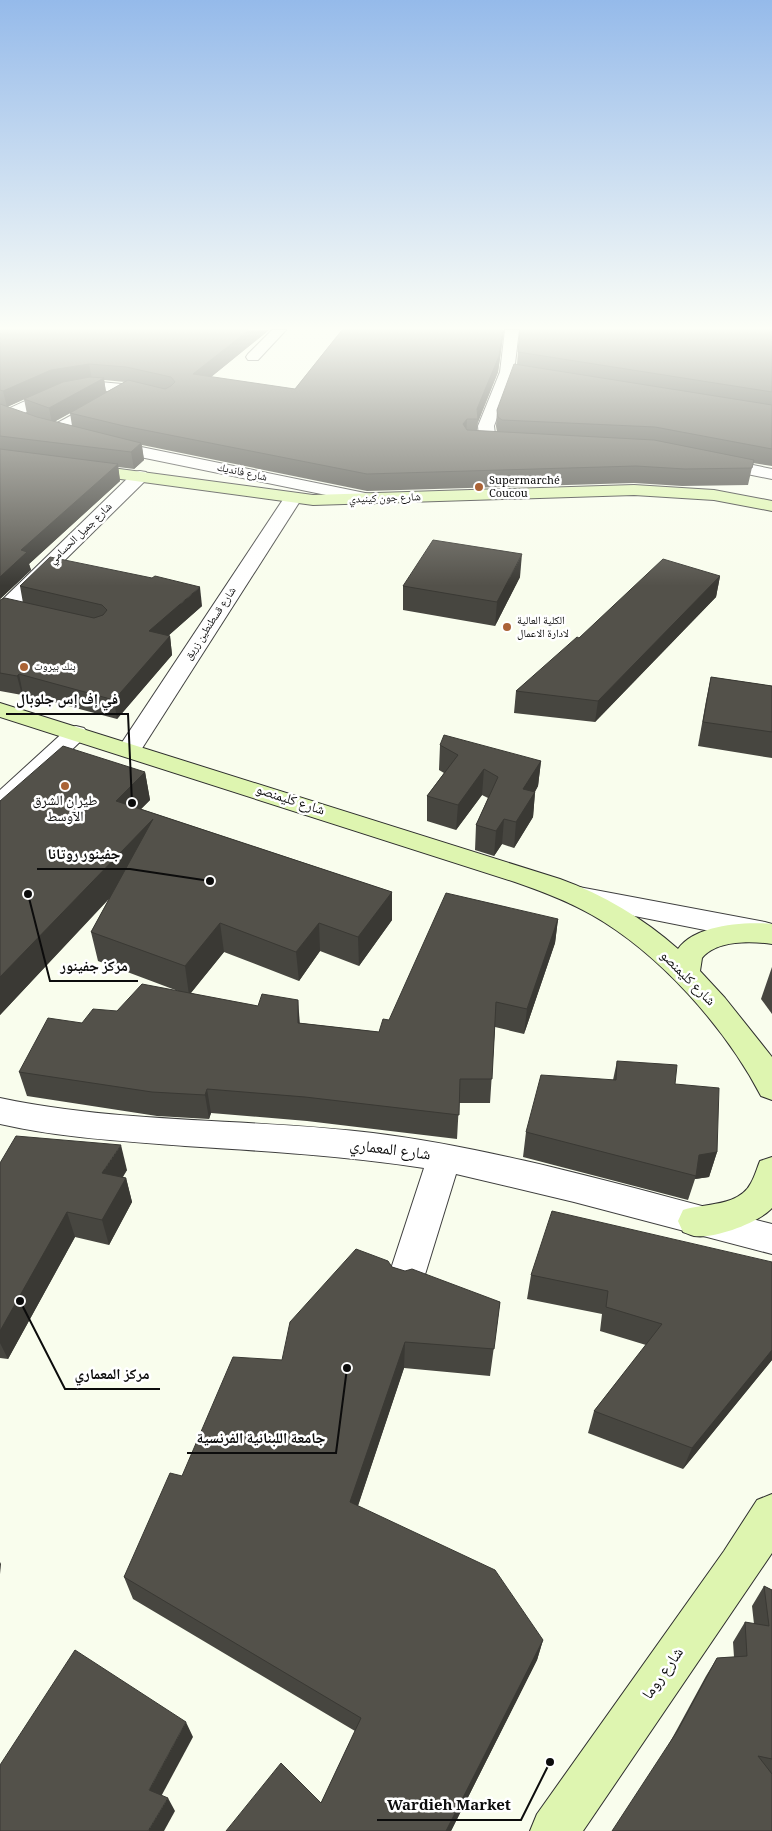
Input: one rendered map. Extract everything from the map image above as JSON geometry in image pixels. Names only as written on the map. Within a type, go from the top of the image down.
[{"type":"street","name":"شارع فانديك","points":[[7,415],[85,439],[370,499]]},
{"type":"street","points":[[41,427],[68,415]]},
{"type":"street","points":[[472,441],[503,444],[487,436],[486,426],[490,415]]},
{"type":"street","points":[[698,458],[772,474]]},
{"type":"street","name":"شارع جون كينيدي","points":[[66,467],[292,498],[332,500],[641,490],[714,495],[772,506]]},
{"type":"street","name":"شارع جميل الحسامي","points":[[10,611],[140,476]]},
{"type":"street","name":"شارع قسطنطين زريق","points":[[129,750],[292,498]]},
{"type":"street","name":"شارع كليمنصو","points":[[0,710],[524,876],[578,896],[632,926],[685,973],[713,1004],[770,1082]]},
{"type":"street","points":[[0,785],[69,731]]},
{"type":"street","points":[[0,804],[69,731]]},
{"type":"street","name":"شارع كليمنصو","points":[[578,896],[769,933]]},
{"type":"street","points":[[685,973],[689,954],[697,945],[731,935],[769,933]]},
{"type":"street","name":"شارع المعماري","points":[[3,1116],[100,1126],[372,1147],[444,1158],[564,1185],[772,1240]]},
{"type":"street","points":[[405,1281],[444,1158]]},
{"type":"street","points":[[695,1221],[732,1216],[757,1203],[770,1183],[772,1171]]},
{"type":"street","name":"شارع روما","points":[[554,1831],[739,1566],[772,1515]]},
{"type":"building","points":[[0,415],[33,415],[141,443],[131,452],[0,436]]},
{"type":"building","points":[[80,415],[478,415],[478,419],[467,419],[463,424],[467,430],[654,440],[754,460],[752,468],[685,469],[636,466],[367,474],[124,426]]},
{"type":"building","points":[[498,415],[772,415],[772,449],[655,427],[502,420]]},
{"type":"building","points":[[0,449],[118,464],[21,550],[27,552],[0,577]]},
{"type":"building","points":[[433,540],[522,554],[497,602],[403,586]]},
{"type":"building","points":[[50,557],[152,578],[155,576],[200,587],[149,631],[170,636],[114,700],[19,674],[17,676],[0,673],[0,600],[5,598],[94,618],[103,615],[107,610],[102,605],[20,586]]},
{"type":"building","points":[[663,559],[720,576],[598,701],[516,691],[577,637],[579,638]]},
{"type":"building","points":[[711,677],[772,686],[772,732],[703,722]]},
{"type":"building","points":[[444,735],[541,761],[523,789],[535,792],[516,822],[504,819],[496,831],[476,825],[498,777],[484,769],[458,805],[427,796],[458,755],[440,745]]},
{"type":"building","points":[[63,746],[145,772],[116,801],[392,892],[358,937],[319,923],[296,952],[220,923],[185,966],[91,932],[153,819],[0,977],[0,801]]},
{"type":"building","points":[[446,893],[558,919],[527,1009],[496,1002],[492,1079],[460,1079],[459,1115],[305,1097],[207,1089],[205,1095],[152,1092],[19,1072],[48,1018],[82,1023],[93,1009],[117,1011],[142,984],[258,1006],[262,994],[298,1000],[298,1023],[379,1032],[383,1019],[389,1020]]},
{"type":"building","points":[[617,1061],[677,1065],[675,1084],[719,1088],[717,1152],[699,1155],[696,1176],[526,1132],[541,1075],[616,1080]]},
{"type":"building","points":[[16,1136],[121,1145],[102,1173],[126,1178],[102,1220],[67,1212],[0,1331],[0,1163]]},
{"type":"building","points":[[552,1211],[772,1262],[772,1350],[692,1448],[594,1411],[662,1324],[606,1307],[608,1291],[531,1275]]},
{"type":"building","points":[[356,1249],[388,1261],[392,1267],[405,1271],[412,1269],[500,1302],[494,1349],[405,1342],[350,1502],[495,1570],[543,1640],[446,1831],[226,1831],[281,1763],[321,1803],[361,1718],[124,1577],[170,1473],[182,1476],[233,1357],[282,1360],[290,1322]]},
{"type":"building","points":[[764,1586],[772,1590],[772,1759],[758,1756],[772,1774],[772,1831],[612,1831],[678,1730],[717,1658],[747,1656],[745,1622],[769,1626]]},
{"type":"building","points":[[75,1650],[186,1722],[149,1790],[168,1798],[148,1831],[0,1831],[0,1765]]},
{"type":"place","name":"Supermarché Coucou","points":[[479,487]]},
{"type":"place","name":"الكلية العالية لادارة الاعمال","points":[[507,627]]},
{"type":"place","name":"بنك بيروت","points":[[24,667]]},
{"type":"place","name":"طيران الشرق الآوسط","points":[[65,786]]},
{"type":"place","name":"في إف إس جلوبال","points":[[132,803]]},
{"type":"place","name":"جفينور روتانا","points":[[210,881]]},
{"type":"place","name":"مركز جفينور","points":[[28,894]]},
{"type":"place","name":"مركز المعماري","points":[[20,1301]]},
{"type":"place","name":"جامعة اللبنانية الفرنسية","points":[[347,1368]]},
{"type":"place","name":"Wardieh Market","points":[[550,1762]]}]
